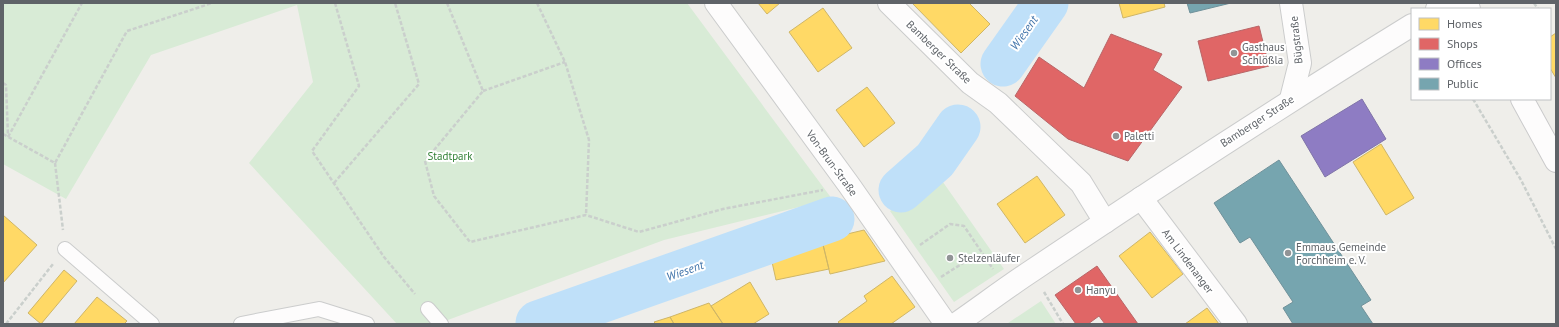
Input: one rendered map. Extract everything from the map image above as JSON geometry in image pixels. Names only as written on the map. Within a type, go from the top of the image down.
[{"type":"street","name":"Von-Brun-Straße","points":[[716,3],[849,185],[946,324]]},
{"type":"street","name":"Bamberger Straße","points":[[889,3],[970,84],[998,102],[1080,183],[1105,222]]},
{"type":"street","name":"Bügstraße","points":[[1291,3],[1300,63],[1291,99]]},
{"type":"street","name":"Bamberger Straße","points":[[956,324],[1032,271],[1291,99],[1411,26]]},
{"type":"street","points":[[1523,100],[1556,161]]},
{"type":"street","name":"Am Lindenanger","points":[[1141,198],[1236,324]]},
{"type":"lane","points":[[65,249],[152,324]]},
{"type":"lane","points":[[241,324],[319,309],[367,324]]},
{"type":"lane","points":[[428,309],[441,324]]},
{"type":"path","points":[[8,137],[82,3]]},
{"type":"path","points":[[6,324],[65,249],[55,163],[127,31],[212,3]]},
{"type":"path","points":[[335,3],[358,86],[312,151],[384,257],[428,309]]},
{"type":"path","points":[[334,183],[419,84],[395,3]]},
{"type":"path","points":[[447,3],[483,91]]},
{"type":"path","points":[[537,3],[565,62],[589,140],[586,215]]},
{"type":"path","points":[[565,62],[483,91],[425,161],[434,196],[470,242],[586,215],[639,232],[723,209],[849,185]]},
{"type":"path","points":[[3,83],[6,85],[8,137]]},
{"type":"path","points":[[1474,100],[1521,180],[1556,249]]},
{"type":"path","points":[[3,134],[55,163]]},
{"type":"path","points":[[900,258],[950,224],[964,226],[1006,289]]},
{"type":"path","points":[[922,289],[974,256],[989,263]]},
{"type":"path","points":[[1032,271],[1063,324]]},
{"type":"green space","name":"Stadtpark","points":[[3,3],[687,3],[832,199],[664,240],[437,324],[397,324],[249,163],[313,82],[297,5],[151,55],[66,199],[3,164]]},
{"type":"green space","points":[[938,175],[1004,269],[954,302],[890,211]]},
{"type":"green space","points":[[1041,301],[1056,324],[1008,323]]},
{"type":"building: Homes","points":[[758,3],[780,3],[767,14]]},
{"type":"building: Homes","points":[[912,3],[969,3],[990,24],[961,53]]},
{"type":"building: Homes","points":[[1119,3],[1164,3],[1165,7],[1123,18]]},
{"type":"building: Homes","points":[[823,8],[852,48],[818,72],[789,32]]},
{"type":"building: Homes","points":[[1556,33],[1556,78],[1551,70],[1551,36]]},
{"type":"building: Homes","points":[[867,87],[895,123],[864,147],[836,110]]},
{"type":"building: Homes","points":[[1381,144],[1414,198],[1386,215],[1353,162]]},
{"type":"building: Homes","points":[[1037,176],[1065,215],[1025,243],[997,204]]},
{"type":"building: Homes","points":[[3,215],[37,245],[3,283]]},
{"type":"building: Homes","points":[[864,230],[885,261],[830,274],[822,240]]},
{"type":"building: Homes","points":[[1150,232],[1183,274],[1152,298],[1119,256]]},
{"type":"building: Homes","points":[[820,233],[829,269],[776,280],[768,244]]},
{"type":"building: Homes","points":[[64,270],[77,281],[41,324],[28,313]]},
{"type":"building: Homes","points":[[892,276],[915,307],[891,324],[840,324],[838,322],[867,301],[864,296]]},
{"type":"building: Homes","points":[[750,282],[769,314],[753,324],[723,324],[711,306]]},
{"type":"building: Homes","points":[[97,297],[127,321],[124,324],[74,324]]},
{"type":"building: Homes","points":[[709,303],[723,324],[674,324],[670,317]]},
{"type":"building: Homes","points":[[1207,308],[1219,324],[1185,324]]},
{"type":"building: Homes","points":[[670,317],[674,324],[656,324],[654,322]]},
{"type":"building: Shops","name":"Gasthaus Schlößla","points":[[1259,26],[1269,66],[1208,81],[1198,41]]},
{"type":"building: Shops","points":[[1111,34],[1162,54],[1153,70],[1182,87],[1128,161],[1068,139],[1015,96],[1039,57],[1084,88]]},
{"type":"building: Shops","points":[[1097,266],[1138,324],[1105,324],[1099,316],[1088,324],[1076,324],[1055,295]]},
{"type":"building: Offices","points":[[1362,99],[1386,139],[1325,177],[1301,136]]},
{"type":"building: Public","points":[[1187,3],[1231,3],[1190,13]]},
{"type":"building: Public","points":[[1279,160],[1371,300],[1361,306],[1373,324],[1293,324],[1283,308],[1293,302],[1250,237],[1240,243],[1214,203]]},
{"type":"waterway","name":"Wiesent","points":[[1003,64],[1046,3]]},
{"type":"waterway","name":"Wiesent","points":[[901,190],[935,160],[958,127]]},
{"type":"waterway","name":"Wiesent","points":[[538,323],[832,219]]},
{"type":"place","name":"Gasthaus Schlößla","points":[[1234,53]]},
{"type":"place","name":"Paletti","points":[[1116,136]]},
{"type":"place","name":"Emmaus Gemeinde Forchheim e. V.","points":[[1288,253]]},
{"type":"place","name":"Stelzenläufer","points":[[950,258]]},
{"type":"place","name":"Hanyu","points":[[1078,290]]}]
